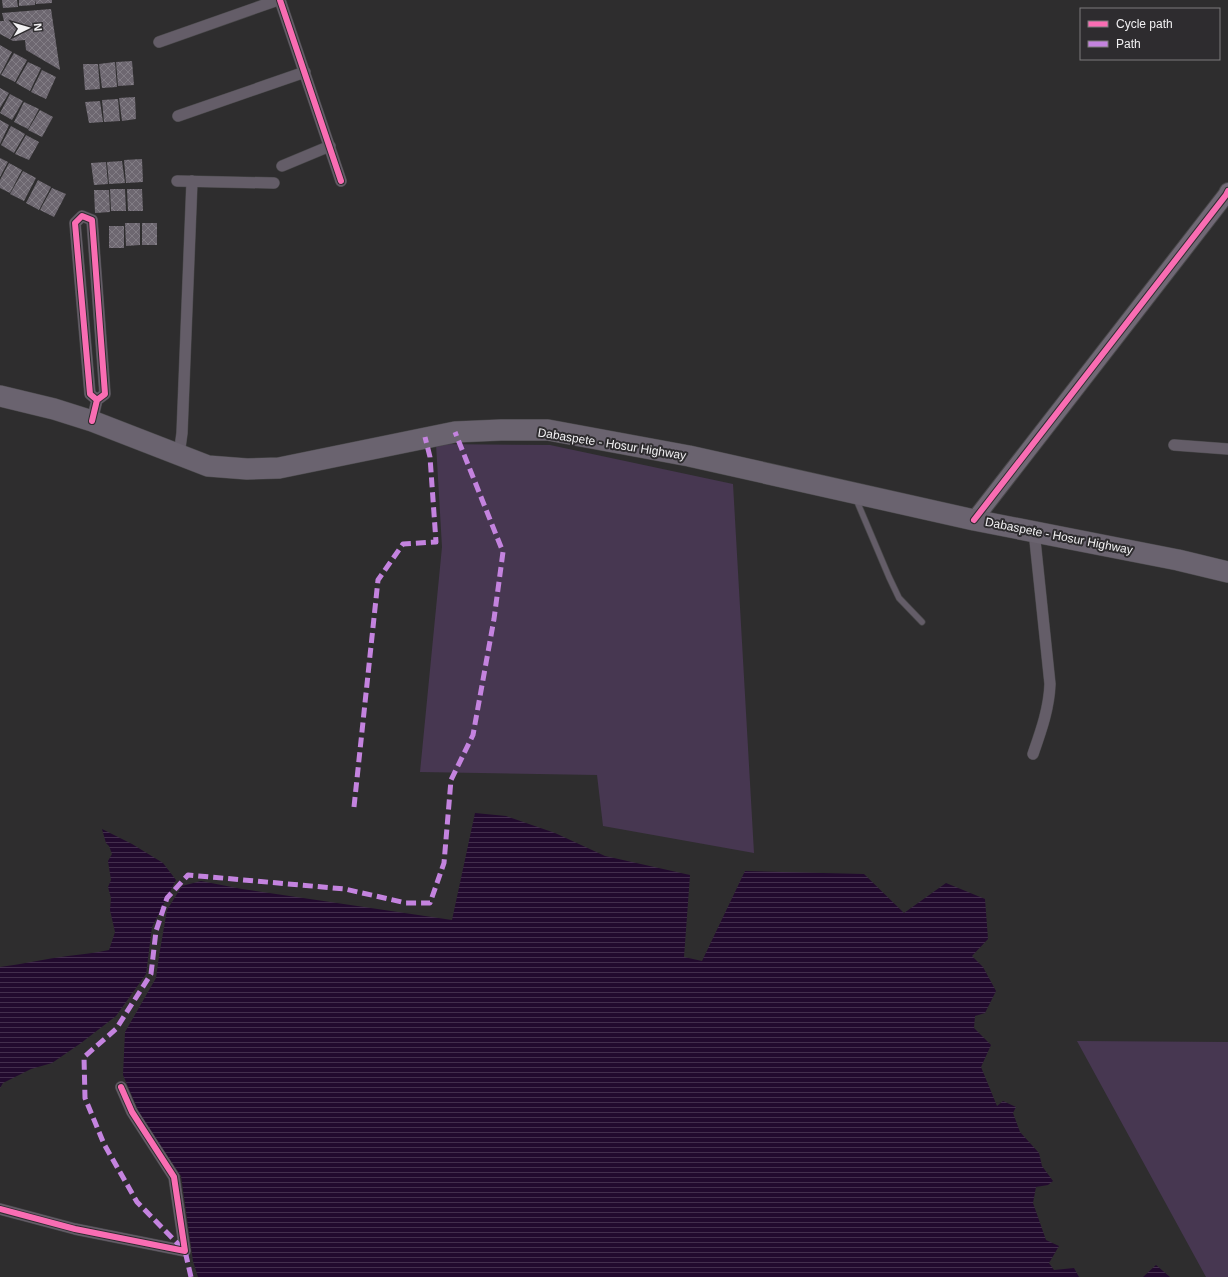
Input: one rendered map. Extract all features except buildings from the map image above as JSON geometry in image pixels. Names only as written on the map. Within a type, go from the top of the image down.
[{"type":"highway","name":"Dabaspete - Hosur Highway","points":[[0,396],[54,409],[92,421],[208,466],[247,469],[279,468],[455,432],[548,430],[689,456],[974,520],[1178,560],[1228,572]]},
{"type":"street","points":[[159,42],[279,0],[305,72],[341,181]]},
{"type":"street","points":[[178,116],[305,72]]},
{"type":"street","points":[[282,166],[330,146]]},
{"type":"street","points":[[177,181],[274,183]]},
{"type":"street","points":[[179,455],[182,433],[192,181]]},
{"type":"street","points":[[974,520],[1228,191]]},
{"type":"street","points":[[92,421],[96,400],[105,394],[92,220],[82,216],[75,223],[90,394],[96,400]]},
{"type":"street","points":[[1174,445],[1228,449]]},
{"type":"street","points":[[1033,754],[1050,697],[1050,684],[1034,531]]},
{"type":"street","points":[[0,1209],[75,1229],[185,1251],[174,1177],[132,1112],[121,1087]]},
{"type":"lane","points":[[853,493],[899,598],[922,622]]},
{"type":"shaded area","points":[[436,444],[550,445],[733,484],[754,853],[603,826],[597,775],[420,772],[442,547]]},
{"type":"shaded area","points":[[475,813],[506,816],[555,833],[605,856],[690,875],[684,957],[702,961],[745,871],[864,874],[904,913],[946,883],[985,899],[988,939],[972,956],[983,967],[996,991],[985,1013],[975,1016],[974,1028],[991,1045],[981,1067],[997,1106],[1003,1101],[1016,1107],[1013,1113],[1020,1132],[1039,1153],[1042,1166],[1053,1181],[1048,1185],[1036,1187],[1033,1203],[1046,1240],[1059,1246],[1049,1263],[1054,1270],[1074,1268],[1079,1277],[198,1277],[193,1261],[181,1176],[141,1117],[123,1075],[125,1032],[156,978],[167,910],[182,886],[201,881],[242,889],[452,920]]},
{"type":"shaded area","points":[[102,829],[132,844],[163,863],[176,880],[152,927],[146,974],[116,1016],[52,1063],[31,1069],[3,1083],[0,1088],[0,967],[109,950],[115,932],[110,910],[111,898],[108,887],[111,880],[108,861],[112,854],[106,843]]},
{"type":"shaded area","points":[[1077,1041],[1228,1042],[1228,1277],[1206,1277]]},
{"type":"shaded area","points":[[1156,1265],[1170,1277],[1143,1277]]},
{"type":"marked path","points":[[191,1277],[185,1251],[137,1202],[104,1144],[85,1098],[84,1057],[116,1029],[151,974],[156,931],[167,898],[188,875],[345,889],[406,903],[430,903],[444,863],[451,780],[473,735],[494,619],[503,552],[455,432]]},
{"type":"marked path","points":[[354,807],[378,580],[403,544],[436,542],[430,457],[425,437]]},
{"type":"cycle path","points":[[280,0],[341,181]]},
{"type":"cycle path","points":[[974,520],[1228,191]]},
{"type":"cycle path","points":[[92,421],[97,400],[105,394],[92,220],[82,216],[75,223],[90,394],[97,400]]},
{"type":"cycle path","points":[[0,1209],[75,1229],[185,1251],[174,1177],[132,1112],[121,1087]]}]
